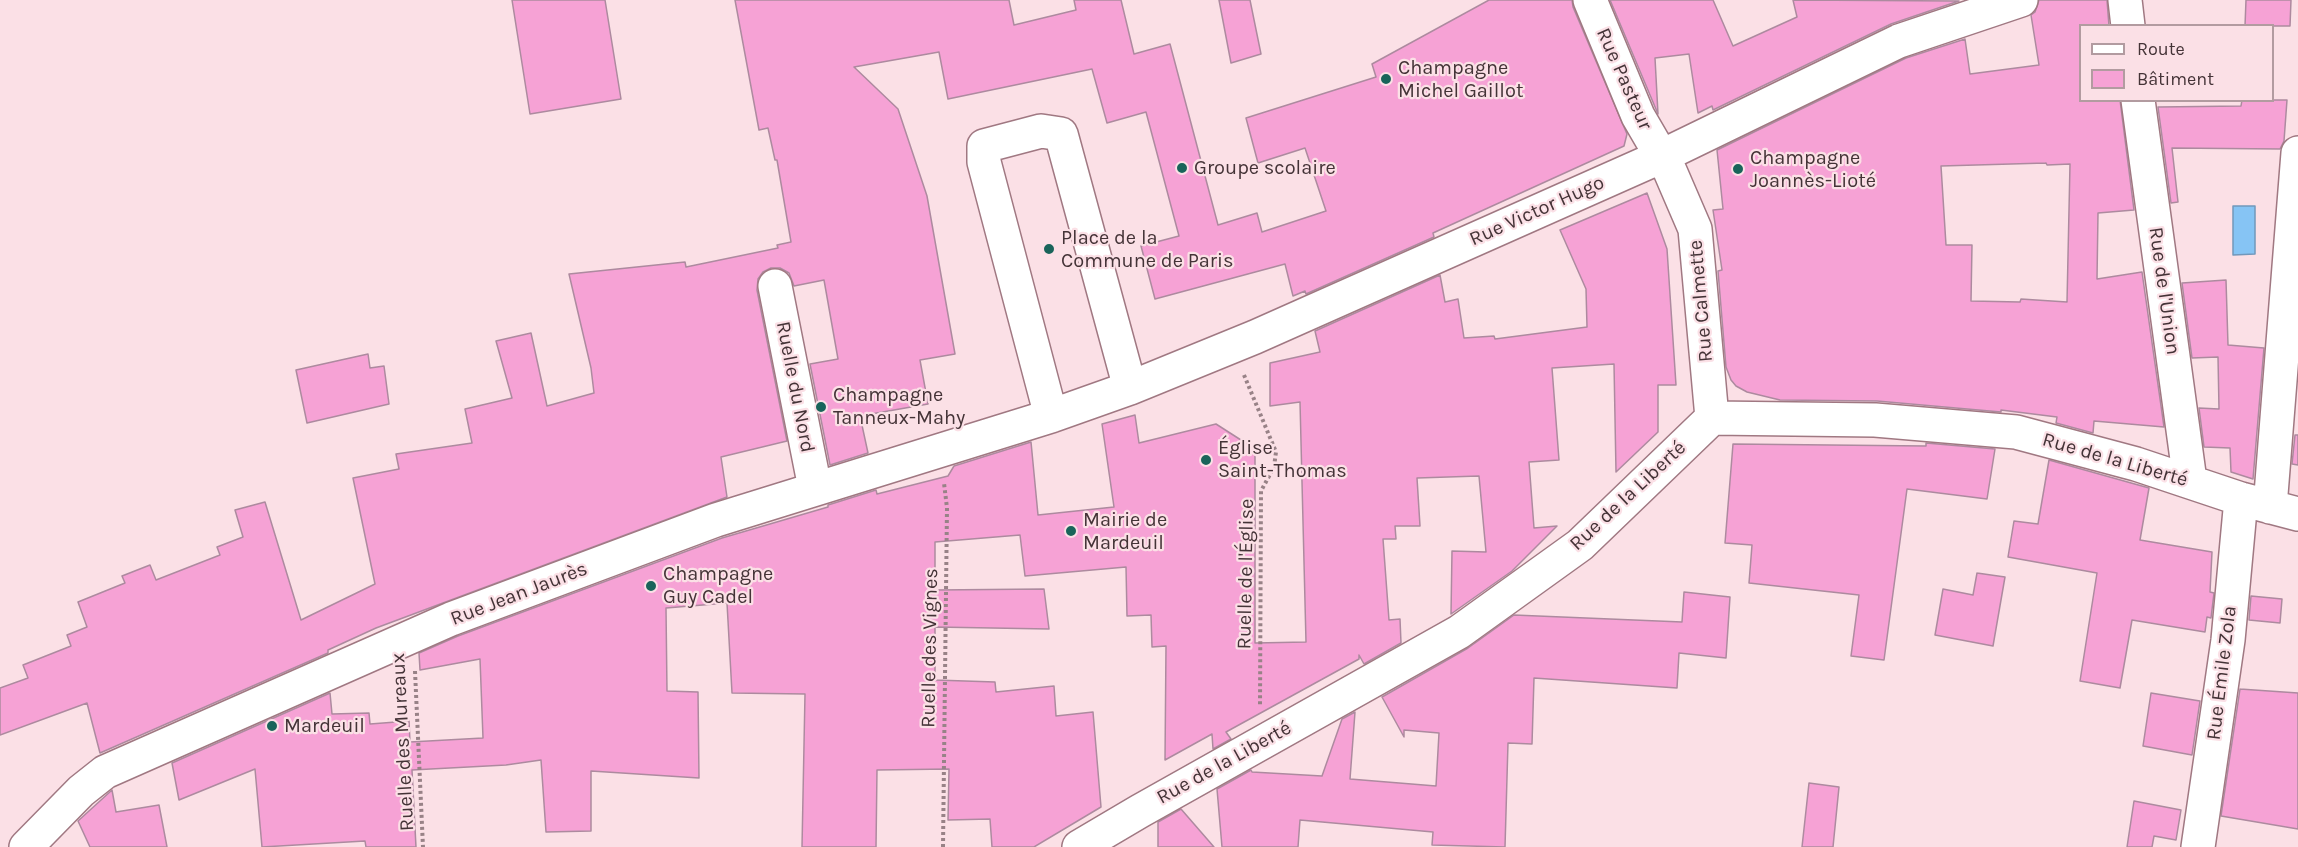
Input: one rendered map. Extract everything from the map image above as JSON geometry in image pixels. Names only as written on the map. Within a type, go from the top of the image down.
[{"type":"street","name":"Rue Pasteur","points":[[1590,0],[1638,116],[1660,157]]},
{"type":"street","name":"Rue Victor Hugo","points":[[1051,416],[1130,388],[1232,347],[1660,157],[1899,41],[2021,0]]},
{"type":"street","points":[[2125,0],[2128,24]]},
{"type":"street","name":"Rue de l'Union","points":[[2139,102],[2190,481]]},
{"type":"street","points":[[1051,416],[984,162],[984,146],[1041,131],[1061,134],[1130,388]]},
{"type":"street","name":"Rue Émile Zola","points":[[2198,847],[2228,640],[2270,507],[2298,153]]},
{"type":"street","name":"Rue Calmette","points":[[1660,157],[1670,171],[1695,229],[1712,418]]},
{"type":"street","name":"Ruelle du Nord","points":[[775,286],[815,488]]},
{"type":"street","name":"Rue Jean Jaurès","points":[[26,847],[81,791],[105,772],[462,615],[716,520],[1051,416]]},
{"type":"street","name":"Rue de la Liberté","points":[[1079,847],[1459,632],[1580,545],[1712,418],[1875,420],[2016,432],[2136,464],[2270,507]]},
{"type":"path","name":"Ruelle de l'Église","points":[[1232,347],[1276,452],[1274,467],[1261,491],[1260,743]]},
{"type":"path","name":"Ruelle des Vignes","points":[[940,449],[947,508],[943,847]]},
{"type":"path","name":"Ruelle des Mureaux","points":[[414,636],[423,847]]},
{"type":"water","points":[[2233,206],[2255,206],[2255,254],[2233,255]]},
{"type":"building","points":[[512,0],[605,0],[621,99],[530,114]]},
{"type":"building","points":[[735,0],[1009,0],[1014,25],[1076,10],[1074,0],[1121,0],[1134,54],[1170,44],[1218,225],[1257,213],[1262,232],[1326,211],[1305,148],[1258,163],[1246,118],[1376,77],[1372,64],[1489,0],[1572,0],[1627,134],[1624,146],[1433,233],[1434,237],[1306,294],[1305,291],[1293,296],[1285,264],[1155,299],[1141,246],[1179,236],[1146,112],[1107,123],[1092,69],[948,99],[939,52],[854,67],[898,109],[927,196],[955,354],[920,360],[928,404],[860,416],[868,453],[830,465],[810,364],[838,359],[824,280],[794,286],[789,273],[780,268],[771,268],[763,272],[758,279],[757,290],[787,441],[721,457],[727,497],[376,628],[328,650],[328,653],[100,753],[87,703],[0,735],[0,688],[28,678],[23,665],[71,646],[67,635],[87,627],[78,602],[125,583],[122,576],[150,565],[156,580],[220,555],[217,547],[243,537],[235,510],[265,502],[301,620],[375,584],[353,478],[399,469],[396,454],[472,443],[465,409],[512,398],[496,341],[531,333],[547,406],[594,393],[591,368],[569,274],[685,262],[686,267],[778,248],[777,245],[791,242],[777,160],[775,160],[768,128],[759,130]]},
{"type":"building","points":[[1219,0],[1250,0],[1261,54],[1231,63]]},
{"type":"building","points":[[1610,0],[1713,0],[1733,46],[1797,17],[1793,0],[1959,1],[1891,24],[1713,110],[1712,106],[1698,113],[1689,54],[1655,58],[1658,114]]},
{"type":"building","points":[[2039,0],[2107,0],[2109,24],[2079,24],[2079,102],[2120,102],[2134,210],[2098,213],[2097,279],[2142,272],[2164,427],[2094,421],[2093,433],[2056,423],[2057,417],[2001,410],[2001,412],[1877,401],[1780,400],[1747,392],[1736,386],[1726,367],[1718,271],[1722,270],[1713,210],[1723,209],[1717,150],[1906,58],[1965,39],[1970,74],[2039,65],[2031,15],[2035,12]],"holes":[[[2070,164],[2067,302],[2021,299],[2020,302],[1971,301],[1972,245],[1946,245],[1941,166]]]},
{"type":"building","points":[[2246,0],[2291,0],[2290,26],[2245,24]]},
{"type":"building","points":[[2287,100],[2284,141],[2280,149],[2172,148],[2178,202],[2171,203],[2158,107],[2241,106],[2242,102]]},
{"type":"building","points":[[1647,193],[1667,249],[1676,385],[1658,385],[1658,432],[1616,472],[1614,364],[1552,368],[1559,460],[1529,462],[1534,528],[1557,526],[1512,571],[1451,614],[1452,551],[1486,552],[1479,476],[1417,478],[1420,526],[1395,526],[1396,539],[1383,539],[1389,620],[1400,619],[1401,643],[1364,664],[1359,655],[1359,659],[1226,732],[1231,739],[1213,749],[1212,734],[1165,760],[1166,646],[1152,647],[1151,615],[1127,616],[1126,567],[1025,576],[1020,535],[935,542],[935,590],[1044,589],[1049,629],[935,627],[935,680],[995,682],[996,692],[1054,686],[1056,716],[1093,712],[1101,807],[1034,847],[992,847],[990,819],[948,820],[949,769],[877,770],[876,847],[802,847],[805,694],[732,693],[727,603],[666,608],[667,691],[698,692],[699,778],[591,771],[591,831],[546,832],[541,760],[506,765],[412,770],[416,847],[366,847],[365,841],[262,847],[255,769],[179,800],[172,763],[330,693],[332,714],[369,713],[370,724],[409,721],[410,742],[483,738],[480,659],[420,670],[419,653],[458,636],[722,538],[828,507],[828,505],[876,490],[877,494],[948,476],[954,466],[1031,442],[1038,515],[1114,507],[1102,424],[1135,415],[1139,443],[1216,424],[1255,449],[1255,643],[1306,642],[1300,402],[1270,406],[1270,363],[1320,352],[1315,331],[1440,275],[1445,302],[1458,299],[1464,338],[1494,336],[1495,339],[1587,327],[1586,289],[1560,230]]},
{"type":"building","points":[[2226,280],[2228,345],[2264,348],[2253,479],[2231,472],[2230,448],[2204,447],[2199,408],[2219,409],[2218,357],[2192,358],[2182,283]]},
{"type":"building","points":[[368,354],[370,368],[384,366],[389,404],[307,423],[296,370]]},
{"type":"building","points":[[2295,435],[2298,435],[2298,465],[2292,464]]},
{"type":"building","points":[[1926,443],[1995,449],[1987,499],[1907,489],[1884,660],[1851,656],[1859,595],[1749,583],[1752,545],[1725,543],[1733,444],[1926,446]]},
{"type":"building","points":[[2049,460],[2149,488],[2140,540],[2212,552],[2210,592],[2214,593],[2211,618],[2207,617],[2205,632],[2132,620],[2120,688],[2080,681],[2097,573],[2008,557],[2014,521],[2038,524]]},
{"type":"building","points":[[1977,573],[2005,577],[1993,646],[1935,635],[1943,589],[1973,595]]},
{"type":"building","points":[[1684,592],[1730,597],[1726,658],[1679,653],[1677,688],[1534,678],[1532,744],[1508,743],[1505,847],[1432,845],[1433,832],[1300,820],[1298,847],[1222,847],[1217,789],[1251,770],[1252,772],[1322,776],[1342,719],[1355,712],[1350,779],[1436,786],[1439,733],[1404,730],[1404,737],[1382,697],[1468,648],[1514,615],[1682,622]]},
{"type":"building","points":[[2251,596],[2282,599],[2280,623],[2249,620]]},
{"type":"building","points":[[2240,689],[2298,693],[2298,829],[2221,816]]},
{"type":"building","points":[[2151,693],[2200,701],[2192,755],[2143,746]]},
{"type":"building","points":[[1809,783],[1839,787],[1833,847],[1802,847]]},
{"type":"building","points":[[112,790],[116,812],[159,805],[167,847],[90,847],[78,821]]},
{"type":"building","points":[[2134,801],[2181,810],[2176,840],[2154,836],[2152,847],[2127,847]]},
{"type":"building","points":[[1181,809],[1214,847],[1158,847],[1158,822]]},
{"type":"place","name":"Champagne Michel Gaillot","points":[[1386,79]]},
{"type":"place","name":"Groupe scolaire","points":[[1182,168]]},
{"type":"place","name":"Champagne Joannès-Lioté","points":[[1738,169]]},
{"type":"place","name":"Place de la Commune de Paris","points":[[1049,249]]},
{"type":"place","name":"Champagne Tanneux-Mahy","points":[[821,407]]},
{"type":"place","name":"Église Saint-Thomas","points":[[1206,460]]},
{"type":"place","name":"Mairie de Mardeuil","points":[[1071,531]]},
{"type":"place","name":"Champagne Guy Cadel","points":[[651,586]]},
{"type":"place","name":"Mardeuil","points":[[272,726]]}]
